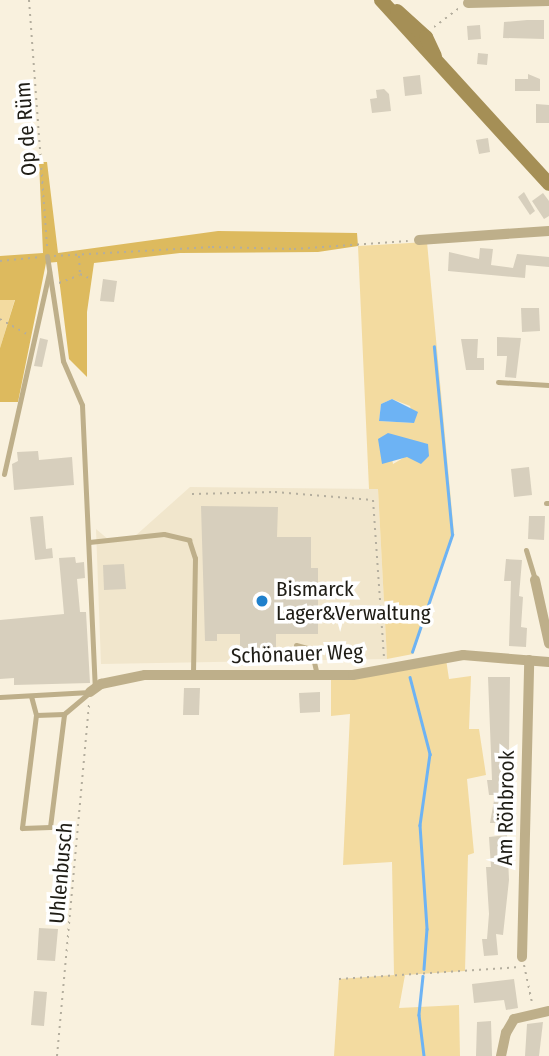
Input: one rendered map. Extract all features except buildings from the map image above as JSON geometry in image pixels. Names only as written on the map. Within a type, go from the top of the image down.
[{"type":"street","points":[[468,3],[549,1]]},
{"type":"street","points":[[384,3],[405,15],[426,37],[437,59]]},
{"type":"street","points":[[384,3],[549,184]]},
{"type":"street","points":[[419,240],[549,230]]},
{"type":"street","points":[[535,580],[549,643]]},
{"type":"street","name":"Schönauer Weg","points":[[93,690],[145,675],[317,675],[384,670],[463,655],[549,662]]},
{"type":"street","name":"Am Röhbrook","points":[[523,962],[529,660]]},
{"type":"street","points":[[501,1056],[514,1019],[534,1012],[549,1011]]},
{"type":"lane","points":[[47,256],[63,361],[82,405],[83,492],[89,542],[93,690]]},
{"type":"lane","points":[[4,474],[31,336],[50,269]]},
{"type":"lane","points":[[498,382],[549,385]]},
{"type":"lane","points":[[89,542],[164,534],[189,540],[195,558],[193,676]]},
{"type":"lane","points":[[526,550],[535,580]]},
{"type":"lane","points":[[296,645],[311,649],[317,675]]},
{"type":"lane","points":[[0,697],[93,690]]},
{"type":"lane","points":[[36,715],[64,713],[93,690]]},
{"type":"lane","points":[[31,696],[36,715],[22,828],[50,827],[64,713]]},
{"type":"path","name":"Op de Rüm","points":[[29,0],[43,154],[47,256]]},
{"type":"path","points":[[426,37],[468,3]]},
{"type":"path","points":[[0,261],[212,247],[295,249],[419,240]]},
{"type":"path","points":[[79,255],[80,274]]},
{"type":"path","points":[[52,284],[80,274],[91,279]]},
{"type":"path","points":[[0,319],[31,336]]},
{"type":"path","points":[[192,494],[275,492],[373,500],[384,670]]},
{"type":"path","name":"Uhlenbusch","points":[[57,1056],[93,690]]},
{"type":"path","points":[[339,979],[523,962],[534,1012]]},
{"type":"shaded area","points":[[39,162],[47,162],[58,253],[218,231],[357,233],[358,246],[318,252],[180,253],[94,263],[87,312],[87,377],[69,359],[57,262],[46,263],[18,402],[0,402],[0,348],[15,300],[0,300],[0,256],[43,253]]},
{"type":"shaded area","points":[[427,242],[454,533],[413,654],[387,659],[378,489],[369,489],[358,246]],"holes":[[[392,399],[410,406],[414,423],[379,421],[381,404]],[[388,433],[398,439],[427,444],[393,464]]]},
{"type":"shaded area","points":[[15,299],[0,348],[0,300]]},
{"type":"shaded area","points":[[190,487],[378,489],[387,659],[101,664],[96,529],[109,540],[134,537]]},
{"type":"shaded area","points":[[446,659],[449,679],[471,676],[469,729],[479,729],[486,775],[467,779],[474,853],[468,855],[465,971],[405,975],[399,1008],[459,1005],[460,1056],[334,1056],[339,979],[394,975],[392,862],[343,865],[350,714],[331,716],[331,675]]},
{"type":"water","points":[[392,399],[418,412],[414,423],[379,421],[381,404]]},
{"type":"water","points":[[388,433],[428,444],[429,456],[421,464],[407,457],[382,464],[378,439]]},
{"type":"waterway","points":[[412,652],[452,535],[434,347]]},
{"type":"waterway","points":[[410,677],[430,754],[420,825],[427,929],[424,969]]},
{"type":"waterway","points":[[423,976],[419,1015],[424,1056]]},
{"type":"place","name":"Bismarck Lager&Verwaltung","points":[[262,601]]}]
